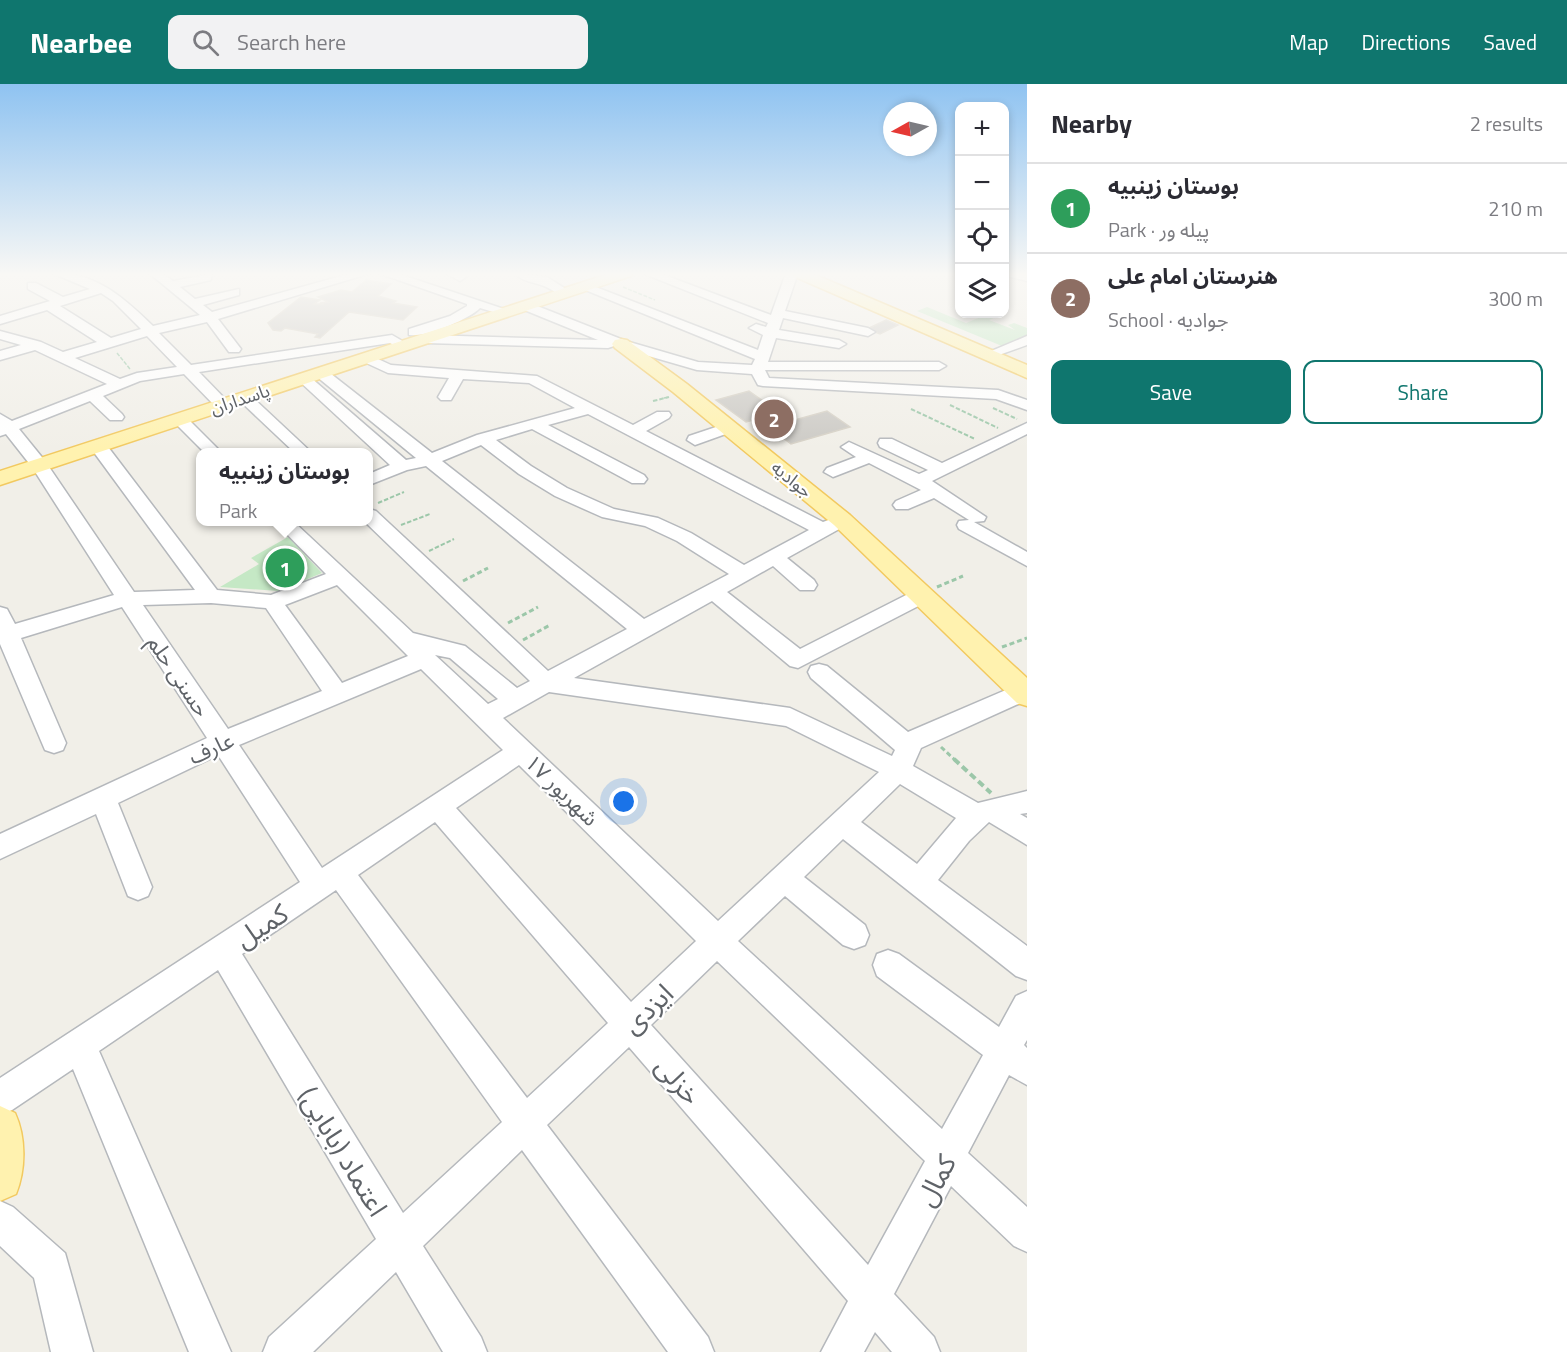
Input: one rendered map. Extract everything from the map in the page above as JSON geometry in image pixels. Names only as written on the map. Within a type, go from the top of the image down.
[{"type":"main road","name":"پاسداران","points":[[0,478],[367,358],[398,342],[425,339],[445,332]]},
{"type":"main road","points":[[935,332],[1027,372]]},
{"type":"main road","points":[[950,332],[1027,365]]},
{"type":"main road","name":"جوادیه","points":[[621,344],[680,388],[728,428],[833,525],[922,594],[1025,692]]},
{"type":"main road","points":[[0,1128],[0,1178]]},
{"type":"street","points":[[89,332],[107,342]]},
{"type":"street","points":[[62,357],[130,332]]},
{"type":"street","points":[[150,332],[223,405]]},
{"type":"street","points":[[221,332],[234,349]]},
{"type":"street","points":[[3,426],[137,377],[398,342],[422,332]]},
{"type":"street","name":"جوادیه","points":[[592,332],[621,344]]},
{"type":"street","points":[[681,332],[760,369],[939,366]]},
{"type":"street","points":[[760,369],[771,332]]},
{"type":"street","points":[[804,332],[839,344]]},
{"type":"street","points":[[0,335],[36,345],[120,384]]},
{"type":"street","points":[[425,339],[621,344],[697,366],[760,369],[998,395],[1027,405]]},
{"type":"street","points":[[996,352],[1027,340]]},
{"type":"street","points":[[0,356],[36,345]]},
{"type":"street","points":[[367,358],[388,369],[532,380],[633,432],[833,525]]},
{"type":"street","points":[[680,388],[679,374],[697,366]]},
{"type":"street","points":[[446,397],[459,373]]},
{"type":"street","points":[[312,375],[430,460],[643,630]]},
{"type":"street","points":[[312,375],[402,466]]},
{"type":"street","points":[[93,395],[116,417]]},
{"type":"street","points":[[245,398],[298,448]]},
{"type":"street","points":[[373,478],[402,466],[430,460],[483,438],[588,409]]},
{"type":"street","points":[[633,432],[663,415]]},
{"type":"street","points":[[179,419],[208,448]]},
{"type":"street","points":[[534,424],[638,479]]},
{"type":"street","name":"حسنی حلم","points":[[3,426],[39,465],[126,599],[224,741],[330,880],[525,1124],[693,1352]]},
{"type":"street","points":[[695,440],[728,428]]},
{"type":"street","points":[[902,505],[927,486],[942,470],[1020,431]]},
{"type":"street","points":[[483,438],[525,470],[561,492],[609,513],[651,522],[684,537],[744,574]]},
{"type":"street","points":[[886,443],[942,470]]},
{"type":"street","points":[[99,447],[211,596]]},
{"type":"street","points":[[849,447],[927,486],[972,521],[1023,552]]},
{"type":"street","points":[[833,472],[870,457]]},
{"type":"street","points":[[373,520],[546,683],[790,717],[911,750]]},
{"type":"street","points":[[485,717],[833,525]]},
{"type":"street","name":"۱۷ شهریور","points":[[288,526],[717,941],[1027,1233]]},
{"type":"street","points":[[774,557],[807,585]]},
{"type":"street","points":[[54,743],[3,627],[126,599],[211,596],[272,602],[340,576]]},
{"type":"street","points":[[713,591],[798,660],[922,594]]},
{"type":"street","points":[[272,602],[338,695]]},
{"type":"street","name":"۱۷ شهریور","points":[[406,639],[457,652],[515,700]]},
{"type":"street","name":"عارف","points":[[0,847],[224,741],[425,658]]},
{"type":"street","points":[[819,672],[911,750],[1000,809],[1027,833]]},
{"type":"street","name":"ایزدی","points":[[284,1352],[842,823],[911,750],[1025,692]]},
{"type":"street","name":"کمیل","points":[[0,1098],[439,808],[521,751]]},
{"type":"street","points":[[103,799],[138,887]]},
{"type":"street","name":"خزلی","points":[[439,808],[919,1352]]},
{"type":"street","points":[[919,882],[1000,809]]},
{"type":"street","points":[[842,823],[1027,965]]},
{"type":"street","points":[[784,878],[854,935]]},
{"type":"street","name":"اعتماد (بابایی)","points":[[223,951],[466,1352]]},
{"type":"street","points":[[888,965],[1015,1060]]},
{"type":"street","name":"کمال","points":[[842,1352],[946,1158],[1015,1060],[1027,1007]]},
{"type":"street","points":[[80,1045],[210,1352]]},
{"type":"street","points":[[0,1220],[51,1267],[72,1352]]},
{"type":"path","points":[[107,342],[137,377]]},
{"type":"path","points":[[941,401],[1020,431]]},
{"type":"path","points":[[911,410],[990,446]]},
{"type":"path","points":[[373,505],[404,492]]},
{"type":"path","points":[[386,531],[430,514]]},
{"type":"path","points":[[414,558],[454,539]]},
{"type":"path","points":[[447,589],[489,568]]},
{"type":"path","points":[[922,594],[963,576]]},
{"type":"path","points":[[491,632],[538,607]]},
{"type":"path","points":[[508,648],[550,625]]},
{"type":"path","points":[[911,750],[1000,809]]},
{"type":"green space","points":[[968,332],[1027,332],[1027,335],[1002,346]]},
{"type":"green space","points":[[288,537],[322,573],[279,591],[220,587],[259,564],[251,558]]},
{"type":"building","points":[[308,332],[326,332],[320,338],[315,337],[318,334]]},
{"type":"building","points":[[749,391],[780,413],[746,422],[716,400]]},
{"type":"building","points":[[827,411],[850,427],[791,444],[769,427]]},
{"type":"place","name":"هنرستان امام علی","points":[[774,419]]},
{"type":"place","name":"بوستان زینبیه","points":[[285,568]]}]
